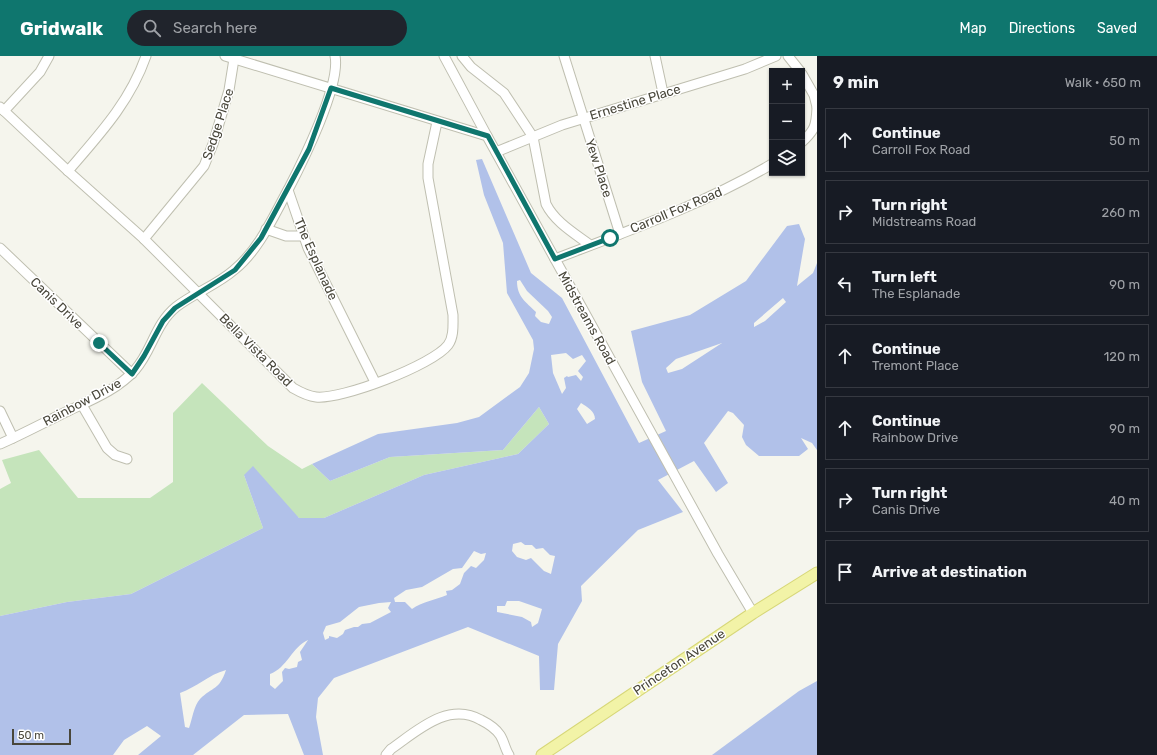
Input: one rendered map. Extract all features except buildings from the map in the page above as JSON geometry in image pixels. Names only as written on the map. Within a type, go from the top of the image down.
[{"type":"main road","name":"Princeton Avenue","points":[[542,755],[753,613],[817,572]]},
{"type":"street","points":[[2,109],[40,72],[49,56]]},
{"type":"street","points":[[68,171],[114,118],[130,92],[146,56]]},
{"type":"street","points":[[288,190],[309,149],[331,88],[336,61],[335,56]]},
{"type":"street","name":"Midstreams Road","points":[[444,56],[648,429],[753,613]]},
{"type":"street","points":[[462,56],[471,67],[504,93],[533,136],[546,204],[550,212],[557,220],[590,246]]},
{"type":"street","name":"Yew Place","points":[[564,56],[620,234]]},
{"type":"street","points":[[655,56],[663,93]]},
{"type":"street","name":"Ernestine Place","points":[[496,152],[533,136],[583,118],[745,69],[776,56]]},
{"type":"street","points":[[788,56],[798,68]]},
{"type":"street","points":[[229,57],[437,122],[488,136]]},
{"type":"street","name":"Sedge Place","points":[[144,239],[204,166],[214,144],[229,90],[229,57]]},
{"type":"street","points":[[804,140],[816,126],[817,107],[814,95],[805,79]]},
{"type":"street","name":"Bella Vista Road","points":[[2,109],[144,239],[293,388],[303,394],[316,397],[333,396],[356,390],[421,365],[442,351],[451,338],[453,315],[428,178],[428,164],[437,122]]},
{"type":"street","name":"Carroll Fox Road","points":[[555,259],[700,201],[742,182],[769,166]]},
{"type":"street","name":"Rainbow Drive","points":[[0,444],[82,405],[119,384],[132,374],[144,356],[163,321],[175,308],[198,292],[235,270],[248,255],[266,229],[288,190]]},
{"type":"street","name":"The Esplanade","points":[[288,190],[303,236],[376,382]]},
{"type":"street","points":[[266,229],[286,236],[303,236]]},
{"type":"street","name":"Canis Drive","points":[[0,248],[132,374]]},
{"type":"street","points":[[82,405],[107,448],[115,455],[127,459]]},
{"type":"street","points":[[0,411],[13,438]]},
{"type":"street","points":[[386,755],[391,749],[434,719],[446,714],[457,713],[473,715],[486,722],[500,735],[509,755]]},
{"type":"green space","points":[[202,383],[268,446],[302,469],[312,464],[330,481],[390,457],[503,450],[539,407],[549,424],[518,454],[424,475],[324,518],[299,518],[244,475],[263,528],[131,594],[67,602],[0,616],[0,489],[11,483],[2,460],[39,450],[78,498],[150,498],[173,482],[173,413]]},
{"type":"water","points":[[482,159],[531,273],[562,298],[639,443],[666,431],[642,382],[631,331],[690,315],[746,281],[787,226],[799,224],[805,239],[797,286],[813,273],[817,263],[817,450],[812,443],[801,438],[808,449],[799,456],[759,456],[746,445],[742,437],[744,425],[733,413],[728,411],[704,443],[728,483],[716,492],[694,461],[658,480],[683,512],[638,530],[581,586],[582,601],[558,644],[554,690],[540,690],[539,656],[468,627],[334,678],[318,698],[316,717],[323,755],[304,755],[288,714],[244,715],[193,755],[138,755],[161,736],[147,726],[124,740],[113,755],[0,755],[0,616],[67,602],[131,594],[263,528],[244,475],[253,466],[299,518],[324,518],[424,475],[518,454],[549,424],[539,407],[503,450],[390,457],[330,481],[312,464],[378,434],[457,423],[479,417],[520,387],[529,373],[534,349],[533,340],[507,293],[503,243],[484,195],[476,160]],"holes":[[[520,280],[527,291],[548,311],[552,317],[549,324],[541,322],[535,316],[536,312],[523,299],[519,291],[517,281]],[[783,298],[786,302],[765,321],[754,327],[754,323]],[[722,343],[682,369],[668,373],[666,368],[676,359]],[[566,353],[573,359],[582,355],[586,361],[578,371],[583,377],[581,381],[576,375],[567,376],[564,378],[566,388],[562,394],[553,373],[551,355]],[[581,403],[592,411],[595,419],[587,424],[577,409]],[[521,542],[525,545],[532,545],[536,549],[543,548],[550,555],[555,556],[551,574],[544,571],[531,558],[526,560],[517,557],[512,551],[513,544]],[[474,551],[481,554],[486,553],[484,560],[476,568],[471,566],[464,573],[460,584],[452,590],[446,591],[447,595],[412,609],[405,602],[395,602],[394,598],[406,590],[422,587],[453,569],[462,568]],[[507,601],[519,601],[542,609],[538,623],[532,627],[531,622],[522,617],[497,612],[497,606],[505,606]],[[391,602],[388,608],[391,612],[370,623],[345,630],[343,634],[337,638],[329,636],[329,638],[325,640],[323,633],[326,626],[340,622],[359,607]],[[308,640],[300,652],[302,660],[298,662],[297,667],[289,669],[285,668],[282,672],[283,681],[275,689],[270,685],[270,674],[276,671],[302,643]],[[226,670],[221,682],[200,699],[189,728],[185,727],[180,693]]]},
{"type":"water","points":[[817,681],[817,755],[712,755],[799,691]]},
{"type":"route","points":[[99,343],[132,374],[144,356],[163,321],[175,308],[198,292],[235,270],[261,238],[288,190],[309,149],[331,88],[437,122],[488,136],[527,211],[555,259],[610,238]]}]
